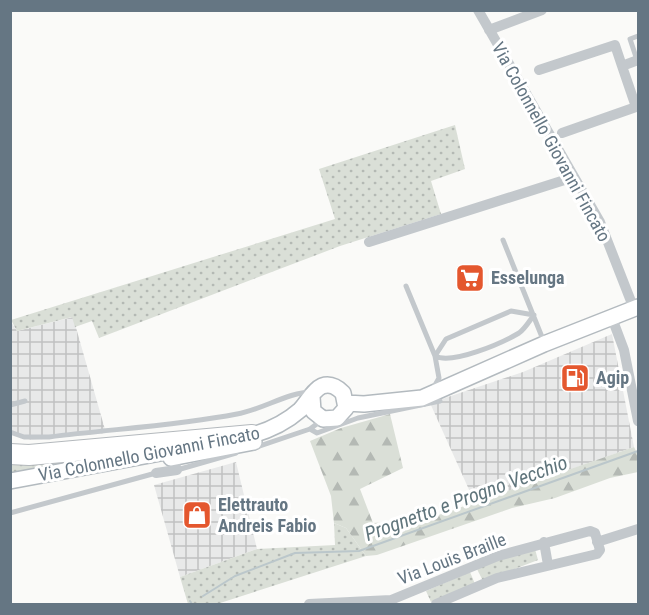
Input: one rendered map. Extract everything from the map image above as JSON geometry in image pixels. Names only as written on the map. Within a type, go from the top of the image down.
[{"type":"highway","points":[[10,454],[38,455],[252,435]]},
{"type":"main road","name":"Via Colonnello Giovanni Fincato","points":[[10,492],[55,479],[175,464],[317,422],[334,420],[363,404],[422,398],[544,344],[637,308]]},
{"type":"main road","points":[[317,422],[312,408],[313,395],[325,385],[335,386],[343,393],[349,411]]},
{"type":"main road","name":"Via Colonnello Giovanni Fincato","points":[[10,481],[272,430],[299,411],[313,395]]},
{"type":"street","name":"Via Colonnello Giovanni Fincato","points":[[478,10],[600,222],[637,308]]},
{"type":"street","points":[[489,30],[542,10]]},
{"type":"street","points":[[539,70],[615,45],[636,107],[562,133]]},
{"type":"street","points":[[622,66],[638,61]]},
{"type":"street","points":[[369,242],[574,177]]},
{"type":"street","points":[[612,318],[624,350],[639,421]]},
{"type":"street","points":[[156,473],[175,464]]},
{"type":"street","points":[[597,542],[639,529]]},
{"type":"street","name":"Via Louis Braille","points":[[309,604],[391,600],[498,556],[590,531],[595,533],[600,550],[597,554],[575,562],[548,565],[497,578],[436,604]]},
{"type":"street","points":[[544,542],[548,565]]},
{"type":"lane","points":[[638,61],[630,39],[639,36]]},
{"type":"lane","points":[[503,240],[544,344]]},
{"type":"lane","points":[[406,286],[435,356],[439,378],[437,385],[422,398]]},
{"type":"lane","points":[[435,356],[446,339],[511,311],[534,315]]},
{"type":"lane","points":[[435,356],[442,360],[456,359],[520,332],[534,315]]},
{"type":"lane","points":[[10,432],[24,437],[49,437],[210,420],[252,412],[294,394],[313,395]]},
{"type":"lane","points":[[10,405],[25,400]]},
{"type":"lane","points":[[349,411],[440,401]]},
{"type":"lane","points":[[10,513],[156,473]]},
{"type":"shaded area","points":[[73,317],[106,433],[32,440],[11,434],[10,320],[17,331]]},
{"type":"shaded area","points":[[612,334],[634,447],[475,503],[430,403],[523,372]]},
{"type":"shaded area","points":[[236,462],[257,549],[180,577],[154,485]]},
{"type":"green space","points":[[455,125],[465,169],[431,181],[441,214],[340,246],[99,338],[92,321],[75,327],[72,317],[17,331],[11,320],[335,219],[319,169]]},
{"type":"green space","points":[[390,414],[403,468],[360,489],[373,523],[427,519],[634,447],[638,455],[638,472],[610,478],[555,498],[512,508],[377,555],[366,556],[346,528],[334,523],[331,496],[310,441],[341,428]]},
{"type":"green space","points":[[151,447],[11,474],[10,456]]},
{"type":"green space","points":[[334,523],[346,528],[366,556],[217,604],[188,604],[180,577],[257,549],[335,545]]},
{"type":"green space","points":[[535,549],[538,560],[483,581],[477,569],[504,557]]},
{"type":"green space","points":[[470,572],[475,584],[431,602],[426,591]]},
{"type":"waterway","name":"Prognetto e Progno Vecchio","points":[[203,596],[235,576],[295,553],[359,551],[638,451]]},
{"type":"place","name":"Esselunga","points":[[470,278]]},
{"type":"place","name":"Agip","points":[[575,378]]},
{"type":"place","name":"Elettrauto Andreis Fabio","points":[[197,515]]}]
